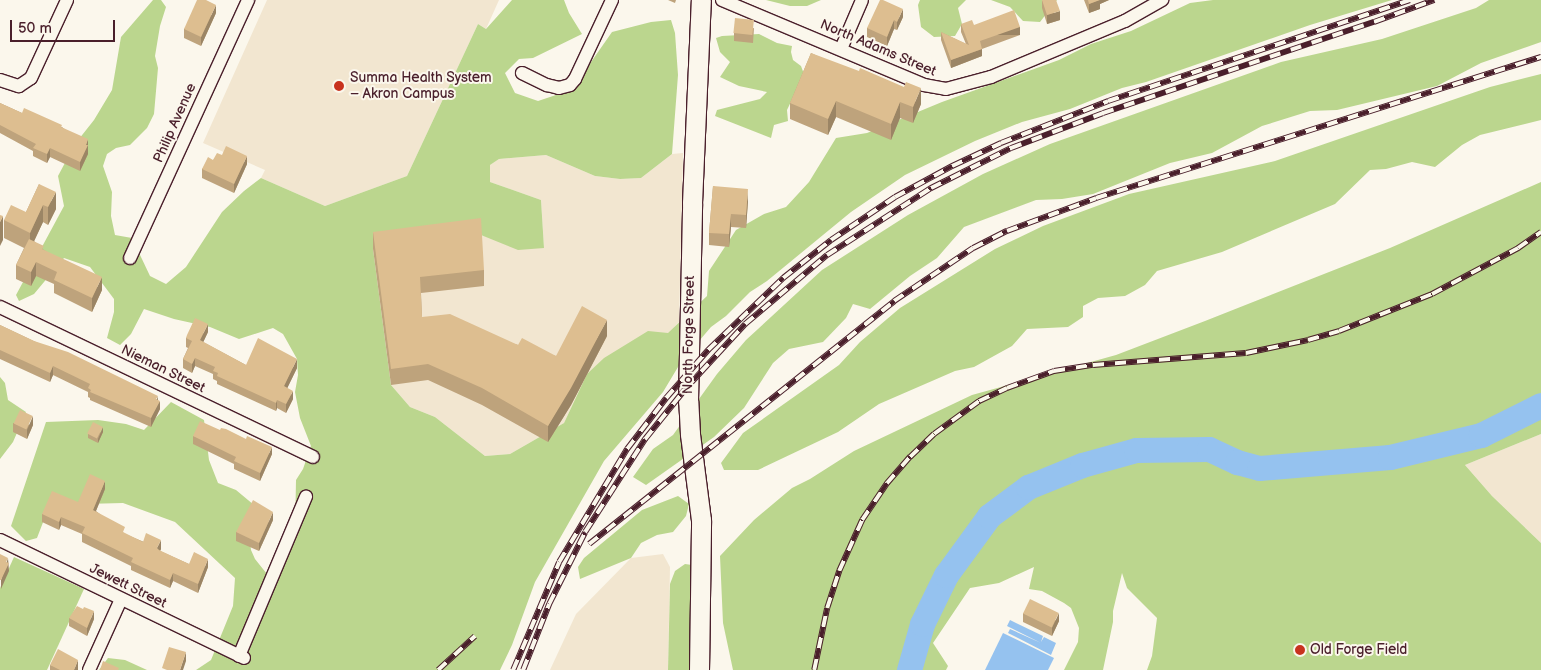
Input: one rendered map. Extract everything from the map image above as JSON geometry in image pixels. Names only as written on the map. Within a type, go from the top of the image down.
[{"type":"street","points":[[0,80],[14,85],[23,85],[31,78],[67,0]]},
{"type":"street","name":"Philip Avenue","points":[[130,258],[248,0]]},
{"type":"street","points":[[522,74],[559,88],[570,85],[576,79],[612,0]]},
{"type":"street","name":"North Forge Street","points":[[699,670],[701,520],[690,434],[688,401],[692,204],[701,0]]},
{"type":"street","name":"North Adams Street","points":[[722,0],[924,85],[946,89],[990,77],[1125,21],[1162,0]]},
{"type":"street","points":[[841,49],[862,0]]},
{"type":"street","name":"Nieman Street","points":[[0,307],[313,457]]},
{"type":"street","name":"Jewett Street","points":[[0,540],[241,657],[306,497]]},
{"type":"street","points":[[89,670],[121,599]]},
{"type":"shaded area","name":"Summa Health System – Akron Campus","points":[[267,0],[499,0],[486,29],[478,24],[407,176],[325,206],[261,178],[265,170],[203,143]]},
{"type":"shaded area","points":[[683,153],[679,322],[668,334],[587,374],[564,423],[510,454],[485,456],[435,417],[410,407],[391,385],[410,244],[481,235],[544,248],[541,200],[490,182],[490,165],[499,159],[546,155],[595,176],[620,179],[641,178],[672,154]]},
{"type":"shaded area","points":[[1541,434],[1541,543],[1492,496],[1465,465]]},
{"type":"shaded area","points":[[663,554],[670,567],[668,670],[550,670],[576,614],[631,558]]},
{"type":"green space","points":[[153,0],[161,0],[166,7],[160,26],[155,56],[158,68],[154,114],[147,128],[130,145],[116,148],[107,154],[103,166],[112,192],[111,216],[115,235],[132,238],[150,276],[166,284],[186,267],[222,212],[261,178],[325,206],[407,176],[478,24],[486,29],[512,0],[564,0],[569,13],[582,34],[533,58],[519,59],[505,73],[515,93],[538,101],[556,95],[575,85],[612,32],[651,22],[671,20],[675,33],[678,75],[672,154],[641,178],[620,179],[595,176],[546,155],[499,159],[490,165],[490,182],[541,200],[544,248],[518,250],[481,235],[373,249],[391,385],[410,407],[435,417],[485,456],[510,454],[564,423],[587,374],[604,358],[648,331],[668,333],[707,296],[709,271],[736,230],[764,214],[786,207],[809,182],[836,138],[867,133],[942,102],[1059,60],[1091,44],[1131,31],[1190,3],[1213,0],[1392,0],[1310,25],[1146,82],[1122,88],[1070,109],[1022,122],[975,141],[905,175],[851,212],[767,281],[750,292],[726,316],[711,327],[681,362],[663,392],[604,461],[535,582],[512,645],[500,670],[196,670],[211,660],[233,606],[235,578],[175,522],[123,503],[85,504],[52,499],[37,538],[26,541],[11,526],[46,422],[98,420],[126,424],[144,430],[171,402],[204,420],[209,460],[218,483],[236,490],[254,505],[248,526],[251,550],[255,559],[267,574],[295,533],[296,480],[303,469],[311,446],[300,418],[295,392],[298,375],[297,359],[283,334],[273,328],[239,339],[210,327],[174,319],[144,309],[131,334],[120,345],[107,338],[114,312],[114,299],[90,267],[64,258],[34,294],[19,301],[16,295],[64,206],[58,176],[75,144],[94,120],[112,90],[121,37]]},
{"type":"green space","points":[[766,0],[821,0],[807,6],[790,6]]},
{"type":"green space","points":[[920,0],[966,0],[958,8],[962,24],[955,36],[934,37],[921,27],[918,5]]},
{"type":"green space","points":[[991,0],[1057,0],[1040,22],[1023,21],[1010,7]]},
{"type":"green space","points":[[1489,0],[1541,0],[1541,42],[1481,63],[1437,86],[1337,110],[1310,111],[1262,126],[1212,153],[1170,163],[1093,194],[1062,199],[1036,200],[964,227],[937,258],[910,276],[870,309],[853,304],[846,318],[823,342],[789,349],[773,363],[744,408],[714,437],[646,485],[633,477],[653,449],[673,435],[717,374],[746,340],[822,270],[908,215],[983,174],[1050,144],[1281,62],[1382,39],[1476,8]]},
{"type":"green space","points":[[759,34],[777,43],[792,46],[793,60],[801,66],[804,74],[787,110],[788,121],[774,125],[771,138],[715,116],[717,110],[760,99],[767,92],[739,86],[720,77],[730,62],[720,52],[716,38]]},
{"type":"green space","points":[[1541,74],[1541,120],[1480,135],[1462,145],[1435,167],[1412,162],[1386,169],[1370,170],[1335,204],[1222,252],[1157,271],[1145,285],[1125,296],[1098,298],[1083,306],[1083,317],[1068,327],[1027,329],[1012,346],[974,367],[955,371],[879,404],[838,432],[758,470],[724,470],[721,463],[743,433],[839,365],[860,342],[900,308],[995,249],[1043,226],[1129,194],[1275,161],[1490,87]]},
{"type":"green space","points":[[1541,182],[1541,434],[1465,465],[1492,496],[1541,543],[1541,670],[1147,670],[1152,656],[1157,618],[1127,588],[1122,573],[1113,611],[1113,622],[1103,670],[1064,670],[1078,642],[1079,628],[1071,608],[1042,591],[1029,589],[1034,567],[999,583],[970,588],[933,643],[948,666],[946,670],[733,670],[723,623],[720,556],[754,520],[792,488],[854,451],[972,395],[1116,355],[1390,248]]},
{"type":"green space","points":[[0,377],[5,383],[8,400],[26,412],[13,442],[0,459]]},
{"type":"green space","points":[[678,496],[689,504],[686,516],[673,532],[657,535],[641,543],[631,558],[580,579],[578,567],[584,558],[642,510]]},
{"type":"green space","points":[[14,557],[84,589],[47,670],[0,670],[0,588]]},
{"type":"green space","points":[[685,564],[692,565],[693,670],[668,670],[670,584],[675,571]]},
{"type":"green space","points":[[108,658],[125,660],[147,670],[99,670]]},
{"type":"water","points":[[1010,620],[1043,636],[1041,642],[1044,637],[1056,643],[1051,655],[1008,633],[1010,629],[1041,643],[1007,626]]},
{"type":"water","points":[[1003,633],[1054,658],[1048,670],[985,670]]},
{"type":"building","points":[[197,0],[206,0],[216,5],[201,37],[184,29]]},
{"type":"building","points":[[880,0],[903,9],[897,22],[894,20],[887,37],[867,28]]},
{"type":"building","points":[[1042,0],[1056,0],[1060,11],[1047,15]]},
{"type":"building","points":[[1088,0],[1100,0],[1089,4]]},
{"type":"building","points":[[1014,10],[1020,27],[980,41],[982,49],[951,60],[941,32],[969,45],[961,24],[972,20],[974,25]]},
{"type":"building","points":[[735,18],[754,20],[752,35],[733,33]]},
{"type":"building","points":[[811,53],[859,71],[860,68],[904,87],[906,82],[921,88],[913,107],[900,102],[891,124],[836,101],[828,119],[790,103]]},
{"type":"building","points":[[0,103],[22,113],[24,108],[88,139],[86,145],[88,145],[80,162],[50,148],[47,154],[33,148],[36,144],[0,125]]},
{"type":"building","points":[[226,146],[247,156],[234,184],[202,169],[208,157],[213,160],[217,153],[222,155]]},
{"type":"building","points":[[39,184],[56,192],[48,207],[43,205],[30,233],[4,220],[11,205],[26,212]]},
{"type":"building","points":[[713,186],[748,189],[746,215],[731,214],[729,234],[709,233]]},
{"type":"building","points":[[481,218],[484,270],[420,277],[422,317],[450,314],[518,345],[522,338],[556,356],[582,306],[607,320],[571,388],[548,426],[482,388],[428,364],[391,369],[373,232]]},
{"type":"building","points":[[29,239],[44,246],[42,249],[102,277],[92,298],[54,280],[57,272],[36,262],[31,272],[16,265]]},
{"type":"building","points":[[195,318],[208,324],[200,340],[246,365],[258,338],[297,359],[284,386],[293,391],[286,404],[277,400],[276,403],[217,376],[218,373],[213,371],[215,367],[195,358],[192,364],[183,359],[192,341],[186,338]]},
{"type":"building","points":[[0,325],[34,341],[68,352],[158,396],[156,399],[160,401],[151,418],[90,392],[91,390],[88,388],[90,384],[53,366],[50,373],[0,350]]},
{"type":"building","points":[[20,410],[33,416],[26,430],[14,424]]},
{"type":"building","points":[[200,421],[220,430],[221,428],[226,429],[246,439],[247,436],[272,447],[260,473],[234,461],[236,457],[193,436]]},
{"type":"building","points":[[93,422],[103,427],[97,439],[87,434]]},
{"type":"building","points":[[90,474],[105,481],[93,510],[125,527],[123,532],[143,542],[146,533],[161,540],[157,548],[159,550],[189,564],[194,552],[208,559],[198,584],[173,573],[170,580],[131,562],[133,558],[82,533],[85,527],[61,517],[59,522],[42,514],[52,491],[78,502]]},
{"type":"building","points":[[253,500],[273,512],[259,543],[236,532]]},
{"type":"building","points":[[0,554],[8,558],[6,562],[9,563],[1,580],[0,580]]},
{"type":"building","points":[[1030,599],[1059,613],[1052,627],[1023,613]]},
{"type":"building","points":[[77,606],[94,611],[87,628],[69,618]]},
{"type":"building","points":[[169,647],[186,652],[180,670],[162,668]]},
{"type":"building","points":[[58,649],[78,660],[74,670],[60,670],[50,665]]},
{"type":"building","points":[[103,661],[119,668],[118,670],[100,670]]},
{"type":"waterway","points":[[909,670],[922,624],[946,575],[989,516],[1028,487],[1082,465],[1136,450],[1209,449],[1237,462],[1259,468],[1390,457],[1481,435],[1541,405]]},
{"type":"railway","points":[[513,670],[559,562],[627,449],[666,398],[708,350],[783,278],[831,240],[895,197],[952,166],[1001,143],[1108,101],[1410,0]]},
{"type":"railway","points":[[523,670],[549,604],[585,532],[645,439],[686,388],[745,324],[827,255],[931,188],[1011,148],[1103,113],[1434,0]]},
{"type":"railway","points":[[589,544],[894,301],[973,248],[1007,231],[1096,198],[1541,57]]},
{"type":"railway","points":[[814,670],[827,608],[839,571],[862,520],[887,483],[910,457],[934,434],[979,401],[1007,388],[1054,371],[1093,365],[1246,353],[1308,340],[1339,331],[1432,294],[1518,248],[1541,232]]},
{"type":"railway","points":[[438,670],[475,636]]},
{"type":"place","name":"Summa Health System – Akron Campus","points":[[339,86]]},
{"type":"place","name":"Old Forge Field","points":[[1300,650]]}]
